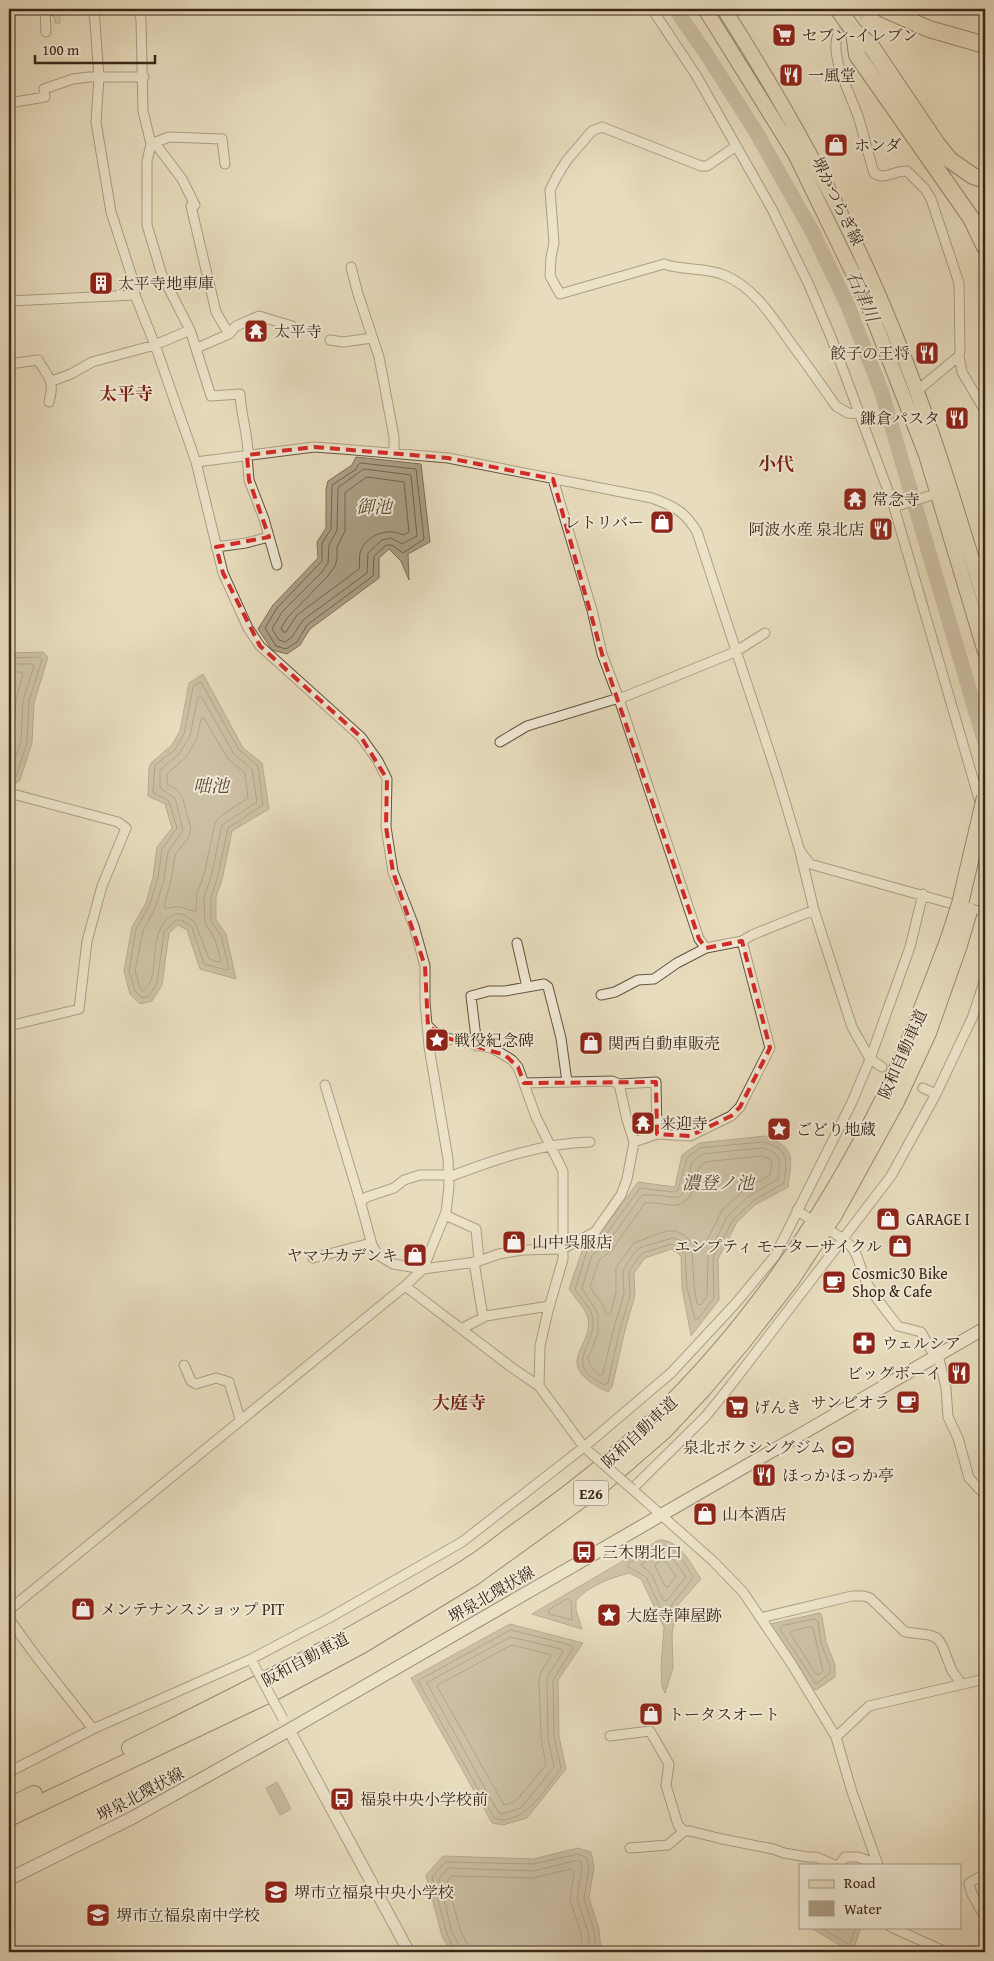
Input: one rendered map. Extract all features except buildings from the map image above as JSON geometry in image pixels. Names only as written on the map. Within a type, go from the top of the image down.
[{"type":"highway","points":[[838,9],[857,55],[971,218],[985,247]]},
{"type":"highway","points":[[884,9],[929,29],[985,45]]},
{"type":"highway","points":[[846,32],[871,46],[937,144],[950,160],[973,176],[985,180]]},
{"type":"highway","name":"阪和自動車道","points":[[9,1806],[103,1762],[271,1677],[354,1633],[468,1566],[598,1470],[653,1421],[696,1378],[735,1332],[782,1271],[824,1206],[884,1096],[953,943],[960,904],[985,797]]},
{"type":"highway","name":"阪和自動車道","points":[[9,1818],[278,1690],[362,1645],[474,1578],[604,1483],[664,1430],[704,1388],[753,1329],[791,1280],[835,1213],[896,1102],[928,1033],[953,943],[985,848]]},
{"type":"main road","name":"堺かつらぎ線","points":[[704,9],[795,154],[867,302],[939,493],[985,652]]},
{"type":"main road","name":"堺かつらぎ線","points":[[724,9],[769,80],[835,202],[880,297],[917,391],[939,493],[985,602]]},
{"type":"main road","name":"堺泉北環状線","points":[[9,1879],[132,1818],[286,1724],[660,1516],[985,1328]]},
{"type":"street","points":[[45,9],[46,32]]},
{"type":"street","points":[[9,1610],[240,1419],[405,1286],[423,1269],[445,1215],[449,1187],[448,1159],[428,1047],[425,966],[414,926],[393,872],[386,827],[387,779],[378,761],[361,737],[260,646],[248,628],[223,573],[196,462],[155,345],[135,295],[134,283],[111,212],[96,122],[98,77],[94,9]]},
{"type":"street","points":[[138,9],[141,19],[144,77],[143,111],[152,143],[182,179],[193,205],[216,312],[228,334]]},
{"type":"street","points":[[652,9],[696,74],[735,147],[772,209],[809,285],[896,506],[985,823]]},
{"type":"street","points":[[846,32],[836,40],[836,50],[846,90],[858,115],[874,173],[878,176],[884,176],[907,171],[925,189],[931,199],[959,283],[959,356],[962,372],[985,411]]},
{"type":"street","points":[[9,103],[46,97],[44,89],[73,79],[144,77]]},
{"type":"street","points":[[735,147],[706,166],[701,166],[602,127],[592,131],[567,160],[550,190],[554,243],[550,276],[560,294],[664,264],[678,269],[706,270],[724,275],[739,282],[763,304],[836,406],[842,411],[860,414]]},
{"type":"street","points":[[152,143],[168,137],[222,139],[226,164]]},
{"type":"street","points":[[152,143],[147,161],[147,225],[162,275],[197,348],[211,396],[240,394],[242,415],[248,438],[249,480],[277,565]]},
{"type":"street","points":[[351,267],[379,357],[394,437],[394,453]]},
{"type":"street","points":[[9,301],[135,295]]},
{"type":"street","points":[[197,348],[228,334],[236,326],[259,316],[292,326]]},
{"type":"street","points":[[52,382],[92,362],[155,345],[190,330]]},
{"type":"street","points":[[330,340],[343,342],[372,338]]},
{"type":"street","points":[[917,391],[959,356]]},
{"type":"street","points":[[9,364],[38,360],[52,382],[49,402]]},
{"type":"street","points":[[196,462],[314,447],[448,458],[652,498],[678,509],[690,520],[697,532],[777,775],[799,848],[814,910],[852,1027],[870,1059],[882,1067]]},
{"type":"street","points":[[553,479],[592,610],[602,654],[619,698],[699,939],[706,948]]},
{"type":"street","points":[[896,506],[939,493]]},
{"type":"street","points":[[216,547],[246,544],[269,537]]},
{"type":"street","points":[[500,742],[526,726],[619,698],[735,652],[750,641],[765,634]]},
{"type":"street","points":[[9,793],[118,822],[126,828],[102,886],[87,941],[79,1009],[9,1026]]},
{"type":"street","points":[[799,848],[810,864],[923,894],[985,913]]},
{"type":"street","points":[[9,1772],[92,1729],[253,1662],[462,1542],[584,1447],[671,1373],[736,1303],[775,1256],[852,1102],[870,1059],[910,947],[923,894]]},
{"type":"street","points":[[601,995],[615,992],[638,980],[654,979],[677,963],[706,948],[742,942],[814,910]]},
{"type":"street","points":[[634,1142],[657,1134],[690,1136],[731,1116],[740,1107],[770,1048],[742,942]]},
{"type":"street","points":[[517,943],[527,987]]},
{"type":"street","points":[[632,1489],[712,1408],[844,1240],[891,1176],[936,1094],[973,1016],[985,979]]},
{"type":"street","points":[[477,1046],[471,996],[488,991],[505,991],[544,984],[548,987],[561,1038],[567,1082]]},
{"type":"street","points":[[428,1026],[434,1032],[451,1039],[494,1050],[512,1060],[518,1067],[536,1117],[563,1170],[563,1259],[549,1306],[540,1346],[539,1386]]},
{"type":"street","points":[[428,1047],[451,1039]]},
{"type":"street","points":[[524,1083],[612,1081],[619,1084],[656,1082],[657,1134]]},
{"type":"street","points":[[325,1085],[371,1243],[378,1255],[393,1264],[423,1269],[477,1261],[499,1254],[524,1250],[562,1249],[596,1232],[621,1195],[627,1179],[634,1142],[619,1084]]},
{"type":"street","points":[[923,1088],[936,1094]]},
{"type":"street","points":[[360,1202],[367,1197],[394,1188],[404,1180],[420,1175],[449,1176],[493,1161],[551,1146],[573,1142],[590,1142]]},
{"type":"street","points":[[797,1210],[807,1217]]},
{"type":"street","points":[[445,1215],[476,1229],[477,1261],[483,1317]]},
{"type":"street","points":[[832,1232],[856,1251],[869,1286],[898,1326],[921,1332],[936,1356],[946,1388],[948,1417],[958,1438],[970,1478],[985,1495]]},
{"type":"street","points":[[313,1258],[371,1243]]},
{"type":"street","points":[[405,1286],[511,1367],[539,1386],[584,1447],[713,1561],[742,1592],[791,1663],[836,1737],[854,1800],[878,1864]]},
{"type":"street","points":[[461,1328],[483,1317],[549,1306]]},
{"type":"street","points":[[184,1365],[191,1381],[196,1384],[216,1378],[229,1382],[240,1419]]},
{"type":"street","points":[[760,1618],[852,1596],[864,1596],[870,1598],[905,1632],[930,1635],[937,1638],[942,1645],[952,1671],[962,1684]]},
{"type":"street","points":[[9,1618],[30,1651],[66,1692],[92,1729]]},
{"type":"street","points":[[253,1662],[409,1952]]},
{"type":"street","points":[[836,1737],[870,1706],[985,1679]]},
{"type":"street","points":[[610,1736],[650,1731],[668,1764],[666,1785],[678,1825],[684,1831]]},
{"type":"street","points":[[630,1848],[668,1846],[684,1831],[690,1831],[773,1849],[784,1854],[807,1858],[816,1857],[833,1864]]},
{"type":"street","points":[[840,1864],[845,1857],[850,1856],[875,1864]]},
{"type":"street","points":[[985,1874],[969,1883],[972,1894],[985,1917]]},
{"type":"street","points":[[893,1928],[946,1952]]},
{"type":"highlighted area","points":[[314,447],[342,449],[448,458],[553,479],[602,654],[699,939],[706,948],[742,941],[770,1048],[740,1107],[731,1116],[690,1136],[657,1134],[656,1082],[524,1083],[518,1067],[505,1055],[447,1038],[428,1026],[425,966],[393,872],[386,827],[387,779],[361,737],[260,646],[223,573],[216,547],[269,537],[249,480],[247,455]]},
{"type":"shaded area","points":[[48,9],[59,9],[60,23],[55,23],[55,17],[48,14]]},
{"type":"water","name":"御池","points":[[356,457],[421,464],[430,542],[408,554],[409,580],[401,561],[389,549],[379,558],[379,578],[310,629],[300,645],[287,654],[272,650],[258,629],[273,605],[318,558],[317,542],[326,528],[326,489],[328,481],[352,465]]},
{"type":"water","points":[[43,652],[48,657],[34,703],[32,743],[20,780],[14,785],[9,785],[9,653]]},
{"type":"water","name":"咄池","points":[[203,674],[243,748],[262,763],[269,809],[232,831],[222,880],[216,897],[216,920],[226,934],[236,979],[200,969],[187,930],[178,925],[169,933],[162,985],[152,1001],[140,1004],[130,994],[124,971],[132,927],[146,903],[153,877],[157,847],[172,828],[165,804],[148,796],[149,768],[151,763],[171,746],[180,731],[189,683]]},
{"type":"water","name":"濃登ノ池","points":[[765,1136],[782,1145],[790,1155],[788,1187],[755,1205],[737,1222],[718,1259],[719,1300],[691,1336],[682,1287],[681,1256],[672,1249],[645,1258],[634,1273],[635,1295],[612,1387],[608,1392],[590,1382],[580,1372],[577,1363],[578,1354],[589,1326],[587,1315],[569,1289],[583,1248],[597,1238],[638,1182],[675,1187],[682,1155],[699,1143]]},
{"type":"water","points":[[659,1540],[666,1541],[678,1548],[689,1560],[701,1579],[676,1607],[672,1635],[673,1668],[665,1693],[662,1686],[661,1668],[664,1627],[641,1579],[629,1573],[600,1583],[576,1600],[576,1610],[582,1629],[532,1614]]},
{"type":"water","points":[[820,1613],[826,1642],[835,1665],[835,1677],[816,1690],[811,1688],[770,1624]]},
{"type":"water","points":[[510,1624],[583,1643],[558,1680],[559,1737],[566,1769],[527,1818],[503,1825],[492,1823],[411,1678]]},
{"type":"water","points":[[277,1782],[291,1809],[280,1815],[266,1788]]},
{"type":"water","points":[[578,1848],[591,1852],[594,1867],[589,1898],[599,1929],[601,1952],[451,1952],[442,1936],[426,1875],[443,1856],[533,1859]]},
{"type":"water","points":[[812,1928],[861,1928],[854,1948],[847,1950]]},
{"type":"waterway","name":"石津川","points":[[675,9],[756,132],[813,233],[847,304],[881,390],[985,743]]},
{"type":"tunnel","points":[[838,34],[867,9]]},
{"type":"tunnel","points":[[882,1067],[923,1088]]},
{"type":"place","name":"セブン-イレブン","points":[[784,35]]},
{"type":"place","name":"一風堂","points":[[791,75]]},
{"type":"place","name":"ホンダ","points":[[836,145]]},
{"type":"place","name":"太平寺地車庫","points":[[101,283]]},
{"type":"place","name":"太平寺","points":[[256,331]]},
{"type":"place","name":"餃子の王将","points":[[927,353]]},
{"type":"place","name":"鎌倉パスタ","points":[[957,418]]},
{"type":"place","name":"常念寺","points":[[855,499]]},
{"type":"place","name":"レトリバー","points":[[662,522]]},
{"type":"place","name":"阿波水産 泉北店","points":[[881,529]]},
{"type":"place","name":"戦役紀念碑","points":[[437,1040]]},
{"type":"place","name":"関西自動車販売","points":[[591,1043]]},
{"type":"place","name":"来迎寺","points":[[643,1123]]},
{"type":"place","name":"ごどり地蔵","points":[[779,1129]]},
{"type":"place","name":"GARAGE Ⅰ","points":[[888,1219]]},
{"type":"place","name":"山中呉服店","points":[[514,1242]]},
{"type":"place","name":"エンプティ モーターサイクル","points":[[900,1246]]},
{"type":"place","name":"ヤマナカデンキ","points":[[415,1255]]},
{"type":"place","name":"Cosmic30 Bike Shop & Cafe","points":[[834,1282]]},
{"type":"place","name":"ウェルシア","points":[[864,1343]]},
{"type":"place","name":"ビッグボーイ","points":[[959,1373]]},
{"type":"place","name":"サンビオラ","points":[[908,1402]]},
{"type":"place","name":"げんき","points":[[737,1407]]},
{"type":"place","name":"泉北ボクシングジム","points":[[843,1447]]},
{"type":"place","name":"ほっかほっか亭","points":[[764,1475]]},
{"type":"place","name":"山本酒店","points":[[705,1514]]},
{"type":"place","name":"三木閉北口","points":[[584,1552]]},
{"type":"place","name":"メンテナンスショップ PIT","points":[[83,1609]]},
{"type":"place","name":"大庭寺陣屋跡","points":[[609,1615]]},
{"type":"place","name":"トータスオート","points":[[651,1714]]},
{"type":"place","name":"福泉中央小学校前","points":[[342,1799]]},
{"type":"place","name":"堺市立福泉中央小学校","points":[[276,1892]]},
{"type":"place","name":"堺市立福泉南中学校","points":[[98,1915]]},
{"type":"district","name":"太平寺","points":[[126,393]]},
{"type":"district","name":"小代","points":[[776,463]]},
{"type":"district","name":"大庭寺","points":[[459,1402]]}]
